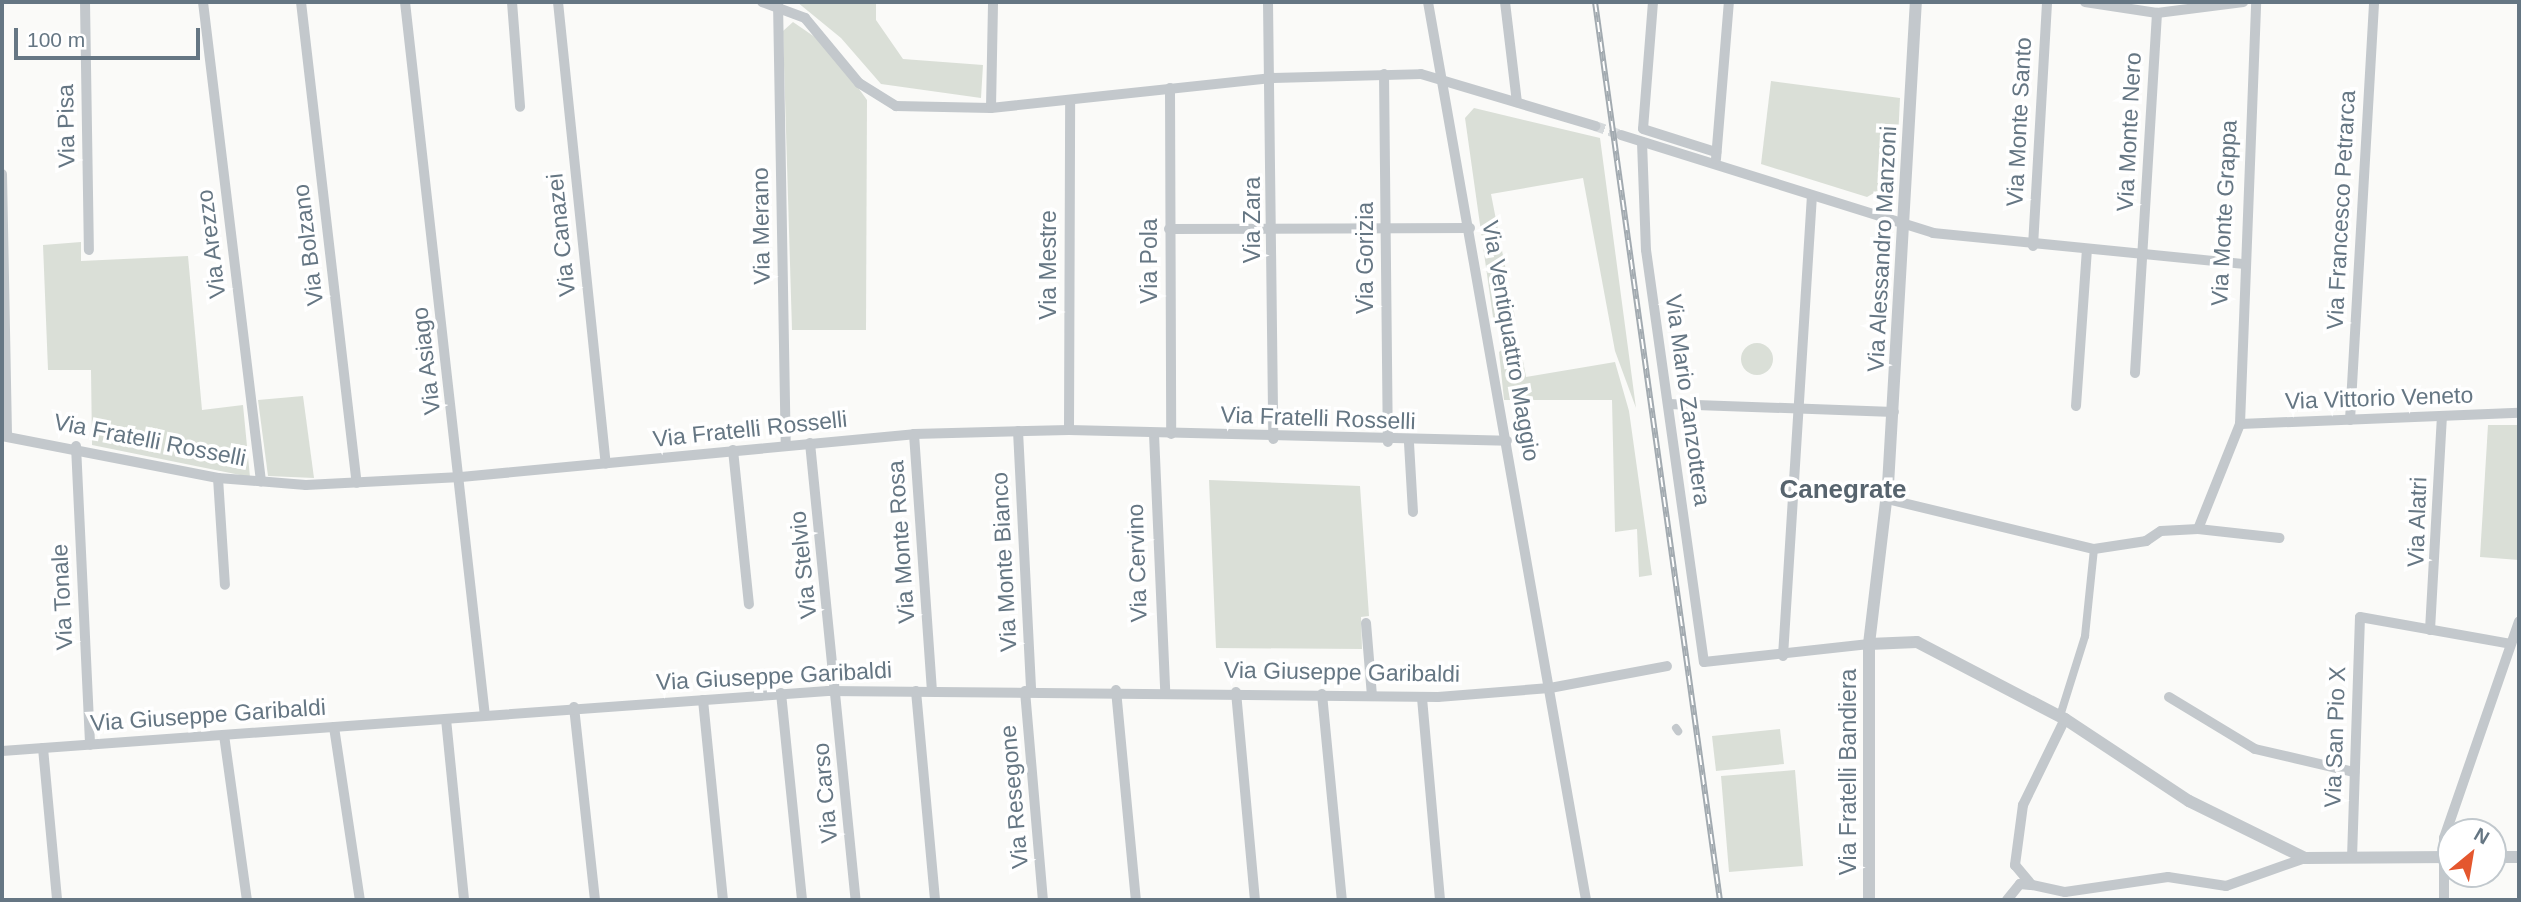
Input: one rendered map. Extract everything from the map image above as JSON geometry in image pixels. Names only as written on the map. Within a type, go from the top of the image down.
[{"type":"street","name":"Via Pisa","points":[[85,2],[89,250]]},
{"type":"street","name":"Via Arezzo","points":[[202,2],[261,482]]},
{"type":"street","name":"Via Bolzano","points":[[301,2],[357,483]]},
{"type":"street","name":"Via Asiago","points":[[405,2],[461,477],[485,716]]},
{"type":"street","points":[[512,2],[520,107]]},
{"type":"street","name":"Via Canazei","points":[[558,2],[606,464]]},
{"type":"street","points":[[762,2],[778,4],[822,31],[859,83],[896,106],[991,108],[1273,78],[1384,74],[1441,79],[1595,126]]},
{"type":"street","points":[[991,108],[993,2]]},
{"type":"street","name":"Via Zara","points":[[1268,2],[1273,78],[1273,439]]},
{"type":"street","name":"Via Ventiquattro Maggio","points":[[1427,2],[1507,441],[1586,900]]},
{"type":"street","points":[[1505,2],[1517,102]]},
{"type":"street","points":[[1653,2],[1643,129],[1716,152]]},
{"type":"street","points":[[1715,165],[1730,2]]},
{"type":"street","name":"Via Alessandro Manzoni","points":[[1887,499],[1907,226],[1916,2]]},
{"type":"street","name":"Via Monte Santo","points":[[2033,246],[2047,2]]},
{"type":"street","points":[[2086,2],[2157,13],[2243,2]]},
{"type":"street","name":"Via Monte Grappa","points":[[2239,424],[2242,264],[2256,2]]},
{"type":"street","name":"Via Francesco Petrarca","points":[[2350,420],[2374,2]]},
{"type":"street","name":"Via Merano","points":[[778,4],[786,446]]},
{"type":"street","name":"Via Monte Nero","points":[[2135,373],[2157,13]]},
{"type":"street","name":"Via Gorizia","points":[[1384,74],[1388,442]]},
{"type":"street","name":"Via Pola","points":[[1170,88],[1171,434]]},
{"type":"street","name":"Via Mestre","points":[[1069,430],[1070,100]]},
{"type":"street","points":[[1621,135],[1907,226],[2033,246],[2242,264]]},
{"type":"street","name":"Via Mario Zanzottera","points":[[1642,142],[1646,250],[1704,662],[1783,656]]},
{"type":"street","points":[[2,174],[4,436]]},
{"type":"street","points":[[1812,196],[1783,656],[1869,644],[1917,642],[2062,718],[2189,801],[2290,857],[2437,858]]},
{"type":"street","points":[[1169,229],[1469,228]]},
{"type":"street","points":[[2076,406],[2087,250]]},
{"type":"street","points":[[1668,404],[1798,406],[1894,412]]},
{"type":"street","name":"Via Vittorio Veneto","points":[[2239,424],[2519,413]]},
{"type":"street","name":"Via Alatri","points":[[2430,630],[2442,416]]},
{"type":"street","points":[[2198,529],[2239,424]]},
{"type":"street","name":"Via Fratelli Rosselli","points":[[4,436],[76,446],[218,478],[261,482],[357,483],[606,464],[914,433],[1069,430],[1409,443],[1507,441]]},
{"type":"street","name":"Via Monte Bianco","points":[[1018,431],[1028,690]]},
{"type":"street","name":"Via Monte Rosa","points":[[914,433],[932,690]]},
{"type":"street","name":"Via Cervino","points":[[1154,434],[1165,691]]},
{"type":"street","name":"Via Stelvio","points":[[810,443],[837,686]]},
{"type":"street","points":[[1409,443],[1413,512]]},
{"type":"street","name":"Via Tonale","points":[[76,446],[90,745]]},
{"type":"street","points":[[733,450],[749,604]]},
{"type":"street","points":[[218,478],[225,585]]},
{"type":"street","points":[[1887,499],[2094,549],[2198,529],[2280,538]]},
{"type":"street","name":"Via Fratelli Bandiera","points":[[1869,900],[1869,644],[1887,499]]},
{"type":"street","points":[[2032,885],[2015,865],[2023,805],[2062,718],[2085,636],[2094,549]]},
{"type":"street","name":"Via San Pio X","points":[[2352,858],[2360,617],[2430,630]]},
{"type":"street","points":[[2451,818],[2519,622]]},
{"type":"street","points":[[1366,623],[1372,696]]},
{"type":"street","points":[[2430,630],[2511,644]]},
{"type":"street","name":"Via Giuseppe Garibaldi","points":[[2,751],[485,716],[574,707],[703,700],[837,686],[916,691],[1116,690],[1422,698],[1550,688],[1667,666]]},
{"type":"street","name":"Via Carso","points":[[837,686],[856,900]]},
{"type":"street","name":"Via Resegone","points":[[1028,690],[1043,900]]},
{"type":"street","points":[[1116,690],[1136,900]]},
{"type":"street","points":[[916,691],[935,900]]},
{"type":"street","points":[[1236,692],[1255,900]]},
{"type":"street","points":[[780,693],[802,900]]},
{"type":"street","points":[[1322,694],[1342,900]]},
{"type":"street","points":[[2169,697],[2255,749],[2354,772]]},
{"type":"street","points":[[1422,698],[1440,900]]},
{"type":"street","points":[[703,700],[723,900]]},
{"type":"street","points":[[574,707],[595,900]]},
{"type":"street","points":[[446,719],[464,900]]},
{"type":"street","points":[[334,727],[360,900]]},
{"type":"street","points":[[224,735],[247,900]]},
{"type":"street","points":[[43,748],[57,900]]},
{"type":"street","points":[[2007,900],[2020,884],[2065,892],[2168,877],[2226,886],[2290,857]]},
{"type":"shaded area","points":[[797,2],[876,2],[876,20],[903,59],[983,65],[981,98],[881,84],[841,38]]},
{"type":"shaded area","points":[[793,22],[828,46],[867,100],[866,330],[792,330],[783,31]]},
{"type":"shaded area","points":[[1771,81],[1900,98],[1896,180],[1867,197],[1761,164]]},
{"type":"shaded area","points":[[1474,108],[1600,138],[1636,408],[1615,351],[1583,178],[1491,194],[1515,317],[1502,325],[1493,317],[1465,118]]},
{"type":"shaded area","points":[[81,242],[81,261],[188,256],[202,410],[243,405],[250,477],[92,445],[91,370],[48,370],[43,245]]},
{"type":"shaded area","points":[[1513,341],[1520,345],[1526,377],[1615,362],[1629,411],[1652,575],[1639,577],[1637,529],[1615,532],[1612,400],[1504,400],[1499,352]]},
{"type":"shaded area","points":[[1757,343],[1769,347],[1773,359],[1769,371],[1757,375],[1745,371],[1741,359],[1745,347]]},
{"type":"shaded area","points":[[303,396],[314,478],[268,476],[258,400]]},
{"type":"shaded area","points":[[2488,425],[2519,425],[2519,560],[2480,557]]},
{"type":"shaded area","points":[[1209,480],[1360,486],[1369,616],[1361,617],[1362,649],[1216,648]]},
{"type":"shaded area","points":[[1780,729],[1784,764],[1716,771],[1712,736]]},
{"type":"shaded area","points":[[1795,770],[1803,866],[1729,872],[1721,776]]},
{"type":"tunnel","points":[[1595,126],[1621,135]]},
{"type":"railway","points":[[1595,2],[1720,900]]},
{"type":"district","name":"Canegrate","points":[[1843,490]]}]
